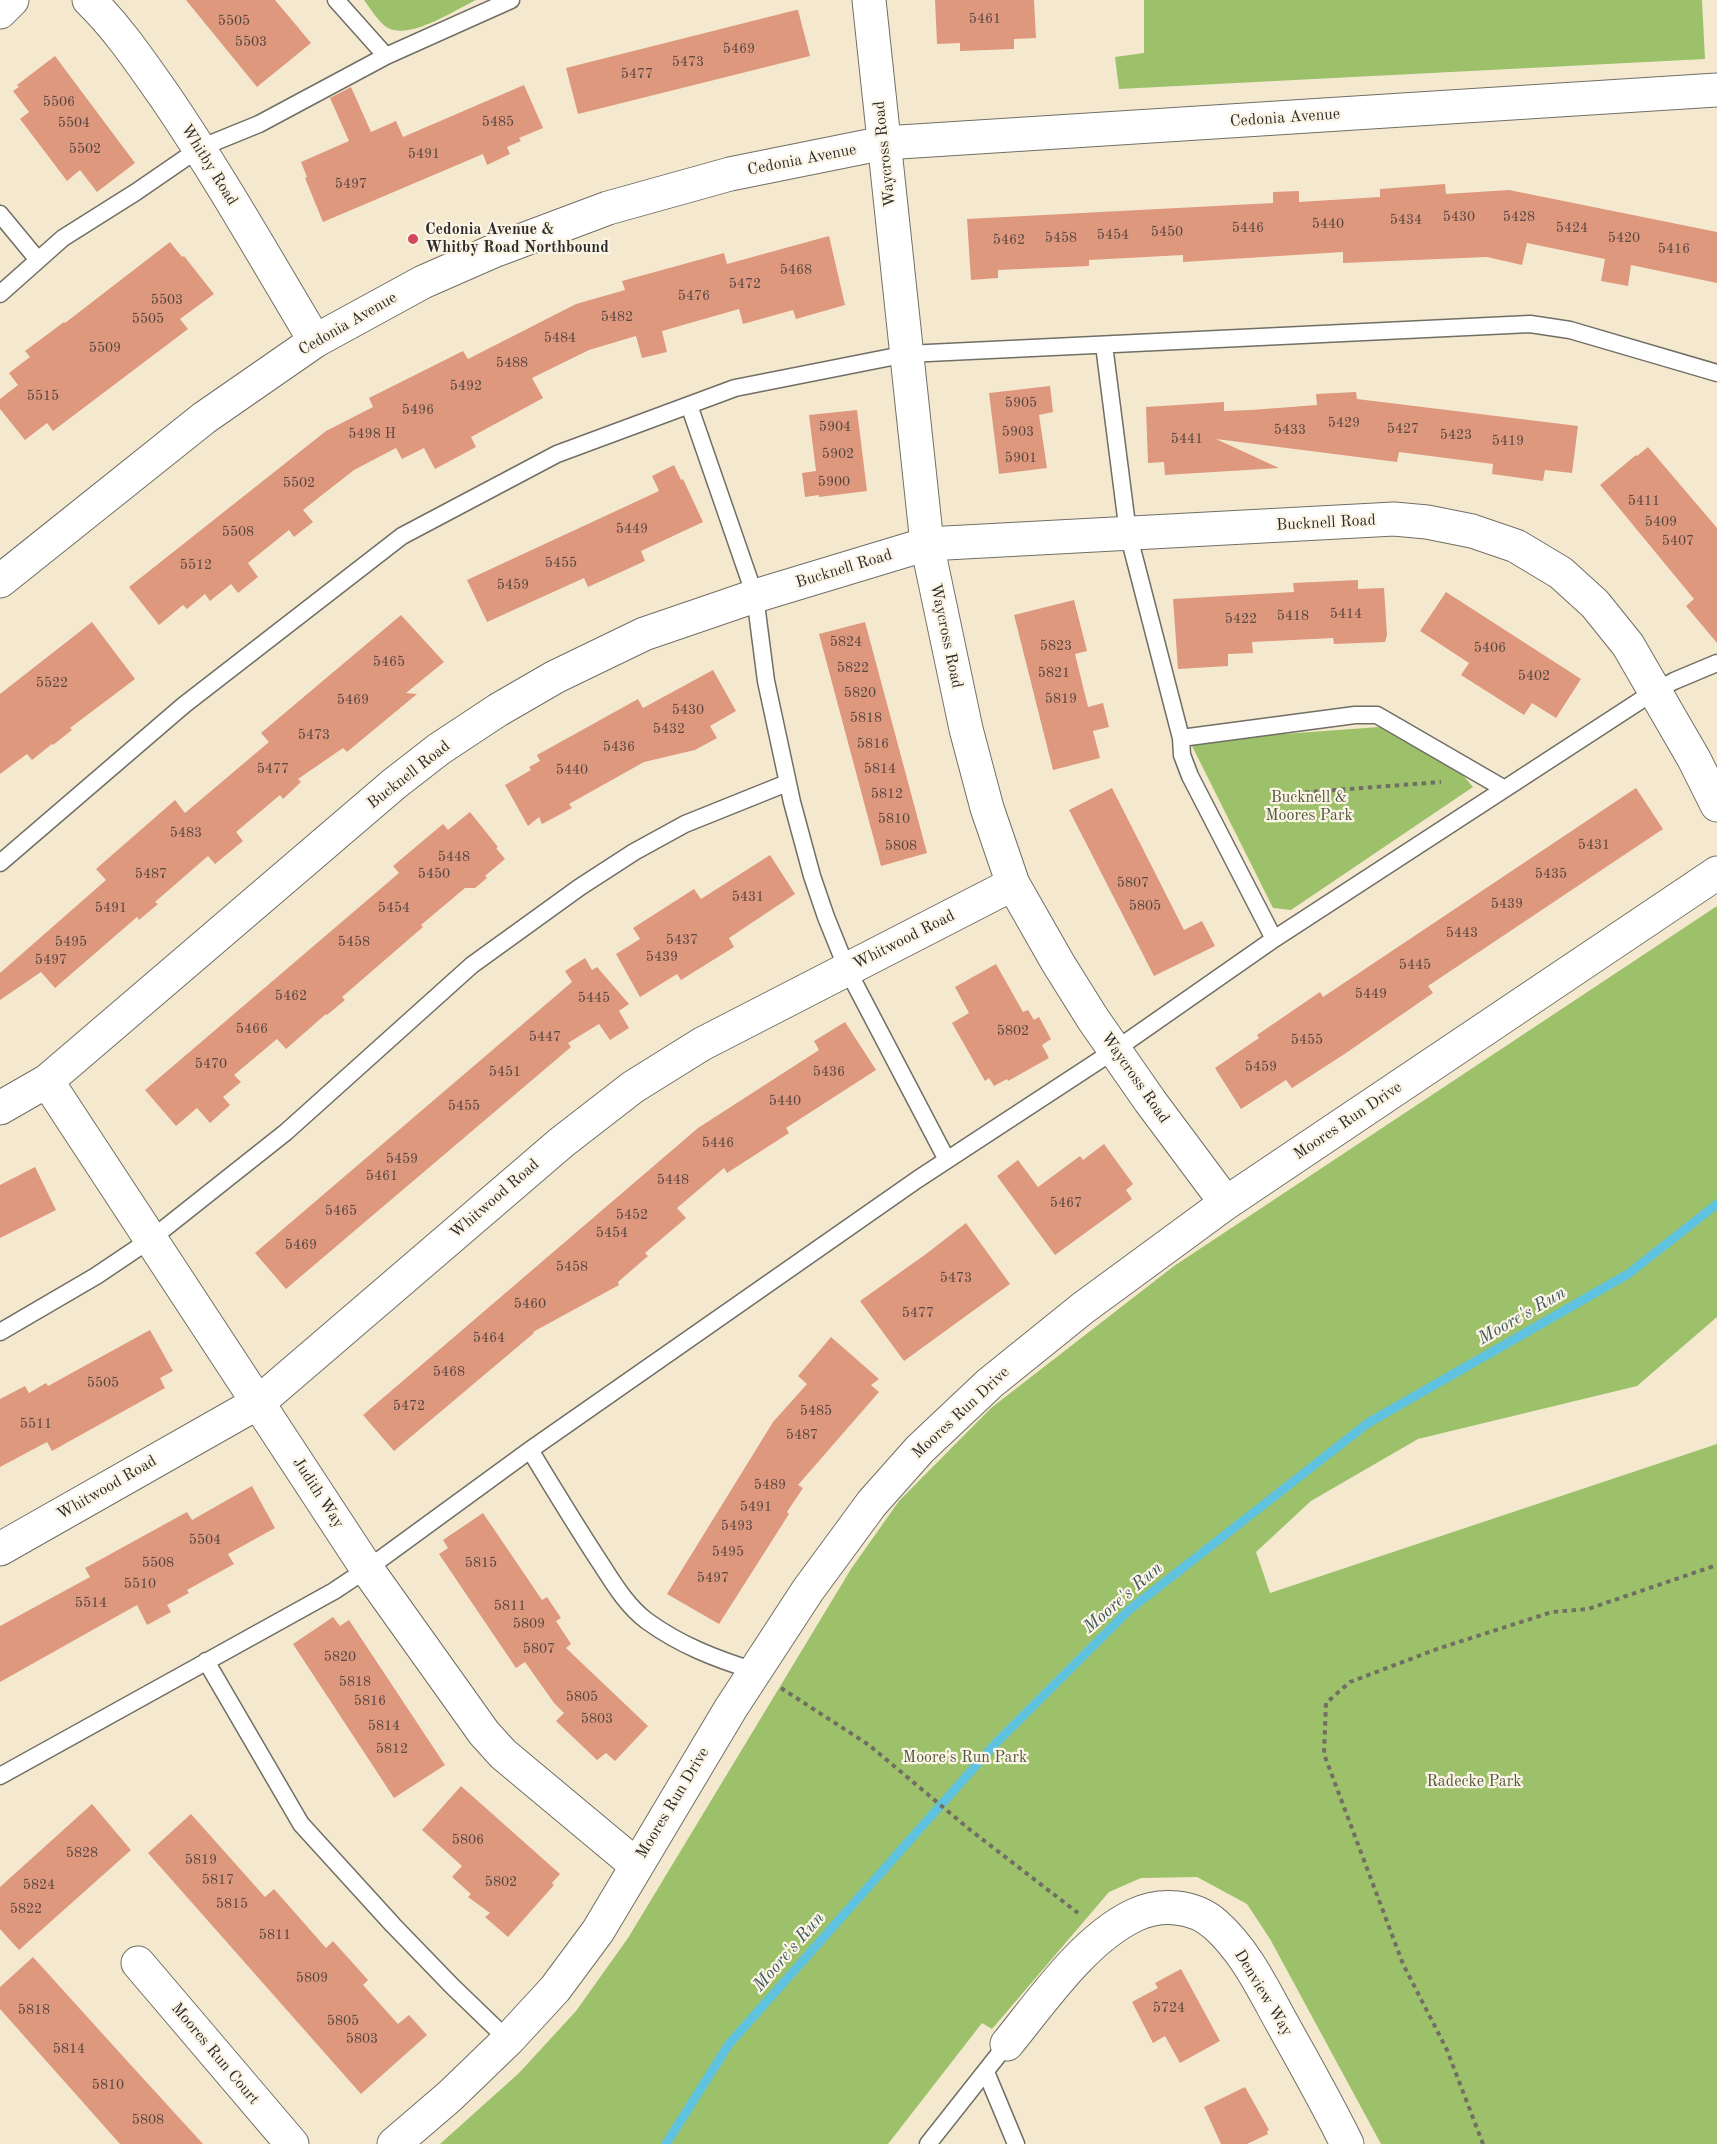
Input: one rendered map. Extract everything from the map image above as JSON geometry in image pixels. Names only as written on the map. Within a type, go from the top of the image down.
[{"type":"street","points":[[0,12],[12,0]]},
{"type":"street","name":"Whitby Road","points":[[89,0],[106,16],[132,50],[200,148],[315,341]]},
{"type":"street","name":"Waycross Road","points":[[869,0],[927,544],[966,729],[987,808],[1013,884],[1058,963],[1115,1050],[1226,1203]]},
{"type":"street","name":"Cedonia Avenue","points":[[0,580],[204,418],[315,341],[423,282],[495,250],[608,208],[730,174],[884,143],[1717,90]]},
{"type":"street","name":"Bucknell Road","points":[[0,1108],[47,1081],[394,784],[439,749],[498,710],[555,677],[644,634],[755,596],[927,544],[1395,519],[1427,522],[1472,531],[1516,546],[1561,573],[1595,604],[1628,645],[1717,805]]},
{"type":"street","name":"Moores Run Drive","points":[[394,2144],[450,2096],[508,2040],[555,1989],[577,1960],[598,1931],[755,1671],[808,1590],[866,1512],[920,1449],[990,1383],[1083,1308],[1226,1203],[1717,873]]},
{"type":"street","name":"Whitwood Road","points":[[0,1549],[259,1402],[562,1142],[633,1087],[702,1044],[1013,884]]},
{"type":"street","name":"Judith Way","points":[[47,1081],[367,1569],[490,1741],[636,1865]]},
{"type":"street","name":"Denview Way","points":[[1007,2044],[1061,1977],[1105,1933],[1135,1915],[1161,1907],[1191,1910],[1215,1924],[1245,1958],[1330,2109],[1347,2144]]},
{"type":"street","name":"Moores Run Court","points":[[138,1963],[292,2144]]},
{"type":"lane","points":[[336,0],[386,56]]},
{"type":"lane","points":[[0,294],[63,238],[200,148],[259,124],[386,56],[511,0]]},
{"type":"lane","points":[[0,214],[38,260]]},
{"type":"lane","points":[[0,863],[184,705],[402,536],[557,454],[735,388],[907,354],[1530,324],[1570,330],[1717,373]]},
{"type":"lane","points":[[1104,345],[1128,533],[1181,738],[1182,755],[1190,776],[1274,939]]},
{"type":"lane","points":[[689,405],[755,596],[766,681],[788,783],[812,876],[847,969],[947,1160]]},
{"type":"lane","points":[[0,1776],[326,1595],[367,1569],[530,1450],[947,1160],[1115,1050],[1274,939],[1655,691],[1717,663]]},
{"type":"lane","points":[[1181,738],[1355,715],[1377,715],[1503,788]]},
{"type":"lane","points":[[0,1332],[96,1276],[151,1239],[286,1132],[472,965],[562,900],[634,852],[685,824],[788,783]]},
{"type":"lane","points":[[530,1450],[616,1588],[632,1607],[646,1620],[692,1649],[755,1671]]},
{"type":"lane","points":[[206,1661],[302,1824],[393,1925],[508,2040]]},
{"type":"lane","points":[[928,2144],[1007,2044]]},
{"type":"lane","points":[[986,2072],[1016,2144]]},
{"type":"path","points":[[1296,793],[1487,778]]},
{"type":"path","points":[[1483,2144],[1447,2050],[1403,1964],[1324,1754],[1326,1703],[1350,1682],[1437,1649],[1552,1612],[1588,1608],[1717,1565]]},
{"type":"path","points":[[755,1671],[869,1745],[969,1829],[1105,1933]]},
{"type":"green space","points":[[364,0],[476,0],[420,27],[397,31],[381,23]]},
{"type":"green space","points":[[1144,0],[1702,0],[1705,59],[1119,89],[1115,57],[1144,53]]},
{"type":"green space","name":"Bucknell & Moores Park","points":[[1379,727],[1462,774],[1473,787],[1291,910],[1273,908],[1192,746],[1201,740]]},
{"type":"green space","name":"Moore's Run Park","points":[[1717,906],[1717,1317],[1637,1386],[1418,1439],[1311,1501],[1256,1552],[1270,1593],[1717,1444],[1717,2144],[1381,2144],[1270,1939],[1247,1904],[1197,1877],[1141,1878],[1109,1892],[992,2029],[982,2023],[888,2144],[440,2144],[519,2073],[576,2011],[628,1938],[851,1569],[899,1501],[991,1408],[1174,1266]]},
{"type":"building","points":[[186,0],[275,0],[311,43],[257,87]]},
{"type":"building","points":[[935,0],[1034,0],[1036,38],[1014,39],[1014,49],[960,51],[960,43],[937,44]]},
{"type":"building","points":[[798,10],[810,56],[578,114],[566,68]]},
{"type":"building","points":[[55,56],[135,163],[97,192],[80,170],[67,181],[20,119],[29,112],[13,91],[19,87],[17,85]]},
{"type":"building","points":[[524,85],[543,128],[519,138],[521,141],[507,147],[510,154],[487,165],[483,154],[323,222],[301,162],[349,141],[330,98],[351,87],[371,132],[396,121],[403,137]]},
{"type":"building","points":[[1445,184],[1446,194],[1509,190],[1717,232],[1717,283],[1631,265],[1628,286],[1601,281],[1605,259],[1527,243],[1522,265],[1487,257],[1343,263],[1343,252],[1183,262],[1183,255],[1089,260],[1089,266],[998,270],[998,278],[971,280],[967,219],[1273,203],[1273,192],[1299,191],[1299,202],[1380,197],[1380,189]]},
{"type":"building","points":[[829,236],[845,305],[796,319],[793,310],[743,324],[739,309],[662,331],[667,352],[642,358],[636,336],[589,350],[532,378],[543,398],[471,437],[476,447],[435,469],[424,448],[402,459],[396,448],[354,470],[303,510],[313,522],[294,537],[289,530],[248,563],[258,577],[238,593],[231,584],[210,601],[205,594],[187,609],[183,605],[159,625],[129,587],[326,431],[373,407],[369,398],[463,351],[468,359],[576,304],[625,290],[622,281],[724,253],[727,264]]},
{"type":"building","points":[[170,242],[214,294],[180,319],[188,329],[53,431],[47,423],[25,440],[0,409],[0,399],[18,385],[9,373],[30,357],[25,351]]},
{"type":"building","points":[[1050,386],[1053,412],[1039,415],[1047,468],[999,474],[989,393]]},
{"type":"building","points":[[1356,392],[1357,399],[1578,426],[1572,473],[1545,470],[1543,481],[1492,474],[1493,464],[1399,452],[1397,462],[1216,439],[1279,468],[1165,475],[1164,462],[1148,463],[1146,407],[1224,402],[1224,411],[1251,410],[1317,405],[1316,394]]},
{"type":"building","points":[[857,410],[867,491],[805,497],[802,473],[816,471],[809,415]]},
{"type":"building","points":[[1648,447],[1717,528],[1717,643],[1686,606],[1694,599],[1600,485]]},
{"type":"building","points":[[674,465],[703,522],[641,551],[645,561],[588,587],[584,578],[487,622],[467,580],[659,491],[652,476]]},
{"type":"building","points":[[1358,580],[1358,589],[1384,588],[1387,635],[1385,642],[1334,644],[1333,638],[1252,642],[1253,653],[1228,654],[1228,666],[1178,669],[1173,599],[1294,592],[1293,583]]},
{"type":"building","points":[[1446,592],[1581,679],[1556,718],[1532,703],[1524,715],[1461,675],[1469,663],[1420,631]]},
{"type":"building","points":[[1074,600],[1087,651],[1075,654],[1088,707],[1103,703],[1109,727],[1093,731],[1100,758],[1053,770],[1014,615]]},
{"type":"building","points":[[401,615],[444,662],[406,693],[417,694],[347,752],[343,748],[298,779],[301,782],[283,799],[280,795],[236,832],[243,841],[215,864],[208,856],[155,902],[158,904],[139,920],[137,917],[55,988],[41,972],[0,1000],[0,973],[106,880],[96,869],[175,800],[185,813],[269,742],[261,733]]},
{"type":"building","points":[[92,622],[135,679],[32,760],[27,754],[0,774],[0,694]]},
{"type":"building","points":[[865,622],[927,853],[881,866],[819,634]]},
{"type":"building","points":[[713,670],[736,711],[710,726],[717,738],[695,750],[644,762],[569,804],[572,808],[542,824],[539,817],[528,826],[505,785],[531,770],[529,767],[540,761],[537,755],[638,699],[643,708]]},
{"type":"building","points":[[1112,788],[1184,930],[1202,921],[1215,946],[1154,976],[1069,810]]},
{"type":"building","points":[[1636,788],[1663,829],[1428,986],[1433,993],[1346,1053],[1292,1088],[1286,1080],[1241,1109],[1215,1068],[1259,1038],[1257,1035],[1320,992],[1323,997]]},
{"type":"building","points":[[470,812],[505,859],[475,888],[465,888],[421,925],[423,927],[342,997],[345,1000],[286,1049],[277,1039],[234,1075],[241,1082],[223,1097],[230,1105],[210,1123],[197,1108],[176,1126],[145,1090],[399,873],[393,866],[443,824],[448,830]]},
{"type":"building","points":[[770,855],[795,894],[729,938],[734,947],[681,980],[677,974],[640,997],[616,954],[640,939],[633,928],[694,889],[701,899]]},
{"type":"building","points":[[585,958],[592,970],[597,967],[629,1004],[619,1011],[629,1028],[610,1040],[599,1024],[568,1043],[571,1047],[286,1289],[255,1253],[572,982],[565,971]]},
{"type":"building","points":[[996,964],[1023,1012],[1028,1010],[1034,1020],[1039,1017],[1051,1039],[1042,1045],[1049,1058],[1008,1081],[1007,1079],[994,1086],[989,1078],[985,1081],[952,1023],[969,1013],[955,987]]},
{"type":"building","points":[[845,1022],[876,1070],[786,1128],[789,1133],[727,1173],[724,1168],[677,1208],[686,1218],[645,1253],[648,1256],[618,1282],[619,1285],[533,1332],[394,1451],[363,1415],[698,1128],[819,1050],[814,1041]]},
{"type":"building","points":[[1104,1144],[1133,1184],[1126,1190],[1132,1199],[1055,1255],[997,1176],[1018,1160],[1038,1187],[1080,1156],[1083,1160]]},
{"type":"building","points":[[35,1167],[56,1210],[0,1238],[0,1185]]},
{"type":"building","points":[[966,1223],[1010,1284],[904,1361],[860,1301]]},
{"type":"building","points":[[150,1330],[173,1371],[160,1378],[165,1388],[52,1451],[47,1442],[0,1467],[0,1399],[25,1386],[29,1393],[46,1383],[48,1386]]},
{"type":"building","points":[[831,1337],[879,1379],[871,1385],[879,1392],[798,1485],[803,1488],[787,1512],[789,1514],[719,1624],[667,1594],[773,1422],[807,1384],[798,1376]]},
{"type":"building","points":[[252,1486],[275,1528],[228,1554],[234,1564],[187,1590],[189,1593],[167,1605],[171,1612],[147,1625],[137,1605],[0,1682],[0,1626],[90,1577],[85,1568],[187,1512],[192,1520]]},
{"type":"building","points":[[483,1513],[542,1600],[547,1597],[561,1618],[556,1621],[571,1644],[566,1648],[648,1726],[615,1761],[606,1753],[597,1760],[556,1721],[564,1713],[554,1703],[525,1662],[516,1668],[439,1554],[448,1548],[443,1540]]},
{"type":"building","points":[[333,1617],[340,1626],[349,1620],[445,1765],[394,1798],[293,1644]]},
{"type":"building","points":[[461,1786],[560,1874],[552,1883],[554,1885],[508,1937],[485,1917],[490,1913],[468,1897],[471,1894],[452,1877],[462,1866],[422,1830]]},
{"type":"building","points":[[92,1804],[131,1850],[19,1950],[0,1929],[0,1887]]},
{"type":"building","points":[[191,1814],[265,1897],[274,1889],[326,1948],[333,1941],[368,1980],[363,1985],[398,2024],[409,2015],[427,2035],[361,2094],[148,1853]]},
{"type":"building","points":[[33,1957],[203,2144],[120,2144],[0,2009],[0,1987]]},
{"type":"building","points":[[1181,1969],[1220,2041],[1180,2063],[1165,2036],[1153,2043],[1132,2002],[1158,1988],[1155,1983]]},
{"type":"building","points":[[1245,2087],[1269,2130],[1268,2134],[1247,2144],[1221,2144],[1204,2107]]},
{"type":"waterway","name":"Moore's Run","points":[[666,2144],[729,2044],[995,1744],[1129,1610],[1368,1423],[1628,1274],[1717,1204]]},
{"type":"place","name":"Cedonia Avenue & Whitby Road Northbound","points":[[413,239]]},
{"type":"park label","name":"Radecke Park","points":[[1474,1782]]}]
